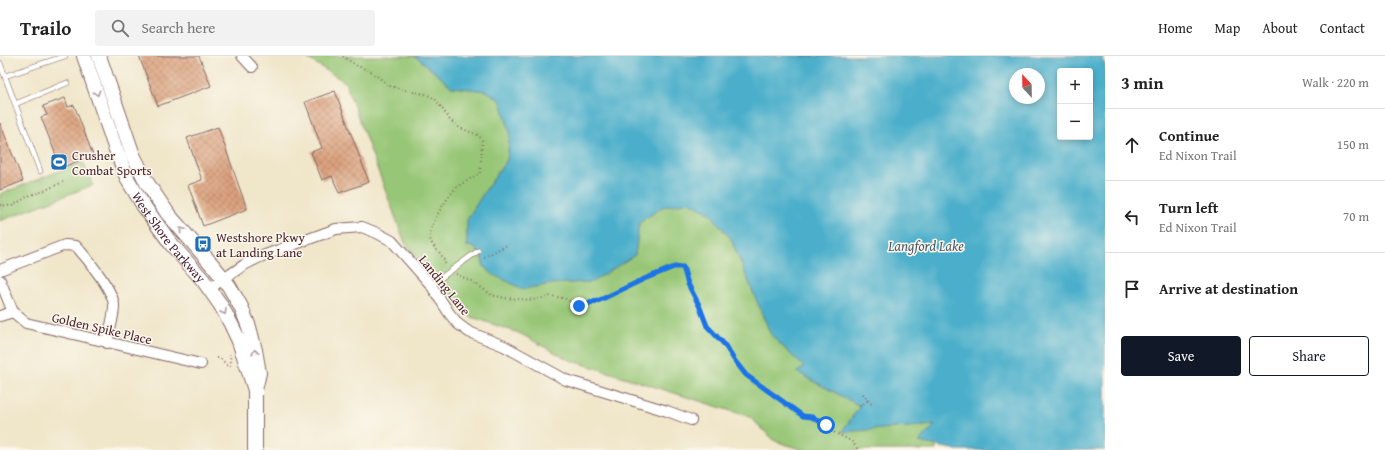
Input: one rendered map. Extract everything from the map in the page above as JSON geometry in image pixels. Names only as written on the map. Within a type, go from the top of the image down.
[{"type":"main road","name":"West Shore Parkway","points":[[84,56],[114,147],[128,180],[143,205],[172,245],[203,280],[220,304],[238,341],[255,390]]},
{"type":"main road","name":"West Shore Parkway","points":[[99,56],[133,155],[147,183],[168,214],[224,280],[241,307],[249,327],[259,373],[255,390],[255,450]]},
{"type":"street","points":[[242,56],[252,67]]},
{"type":"street","name":"Landing Lane","points":[[210,289],[244,265],[260,257],[336,229],[362,227],[392,241],[431,285],[458,324],[469,332],[504,346],[566,380],[666,410],[690,420]]},
{"type":"street","points":[[0,270],[65,245],[76,246],[84,254],[110,293],[114,305],[107,343]]},
{"type":"street","points":[[0,280],[13,312],[0,316]]},
{"type":"street","name":"Golden Spike Place","points":[[13,312],[26,323],[202,364]]},
{"type":"lane","points":[[5,76],[65,56]]},
{"type":"lane","points":[[0,63],[40,171]]},
{"type":"lane","points":[[15,104],[67,83]]},
{"type":"lane","points":[[431,285],[478,251]]},
{"type":"path","points":[[343,56],[357,66],[369,70],[390,86],[432,97],[436,100],[450,120],[460,128],[478,135],[482,139],[480,148],[482,164],[480,173],[460,186],[450,196],[430,230],[432,245],[444,259],[445,264],[451,271],[459,277],[471,281],[492,295],[505,298],[533,300],[551,296],[563,298],[579,306],[600,300],[644,279],[674,267],[683,267],[688,284],[699,305],[707,326],[724,344],[746,375],[803,416],[817,419],[835,433],[850,441],[858,450]]},
{"type":"path","points":[[0,205],[16,205],[30,195],[42,192],[63,182]]},
{"type":"path","points":[[482,258],[509,244]]},
{"type":"path","points":[[217,358],[220,358],[230,366],[229,349]]},
{"type":"path","points":[[863,394],[872,405]]},
{"type":"path","points":[[860,406],[868,400]]},
{"type":"green space","points":[[304,56],[413,56],[419,59],[452,87],[487,91],[501,101],[510,133],[507,160],[467,220],[467,246],[474,247],[480,256],[484,267],[523,289],[551,284],[635,255],[639,223],[662,207],[689,202],[710,213],[731,239],[771,335],[805,368],[797,372],[860,406],[842,431],[935,425],[936,450],[803,450],[775,441],[750,417],[567,359],[519,333],[466,315],[405,243],[345,82]]},
{"type":"green space","points":[[83,162],[93,185],[0,221],[0,194]]},
{"type":"water","name":"Langford Lake","points":[[413,56],[1103,56],[1102,60],[1105,64],[1105,450],[957,450],[919,442],[935,425],[842,432],[860,406],[797,372],[804,367],[771,335],[731,239],[710,213],[689,202],[662,207],[639,223],[635,255],[592,282],[551,284],[523,289],[494,275],[484,267],[482,257],[474,247],[467,246],[467,220],[507,160],[510,133],[501,101],[487,91],[452,87],[419,59]]},
{"type":"building","points":[[139,56],[199,56],[211,86],[158,106]]},
{"type":"building","points":[[335,91],[369,182],[339,193],[332,176],[322,180],[311,152],[322,148],[305,102]]},
{"type":"building","points":[[65,98],[68,107],[74,105],[93,155],[61,168],[41,117],[47,115],[43,106]]},
{"type":"building","points":[[0,123],[23,181],[0,190]]},
{"type":"building","points":[[218,127],[247,209],[203,226],[188,185],[202,180],[187,138]]},
{"type":"place","name":"Crusher Combat Sports","points":[[59,162]]},
{"type":"place","name":"Westshore Pkwy at Landing Lane","points":[[203,244]]},
{"type":"route","points":[[579,306],[600,300],[637,284],[644,279],[674,267],[683,267],[688,284],[699,305],[707,326],[724,344],[746,375],[803,416],[812,417],[826,425]]}]
